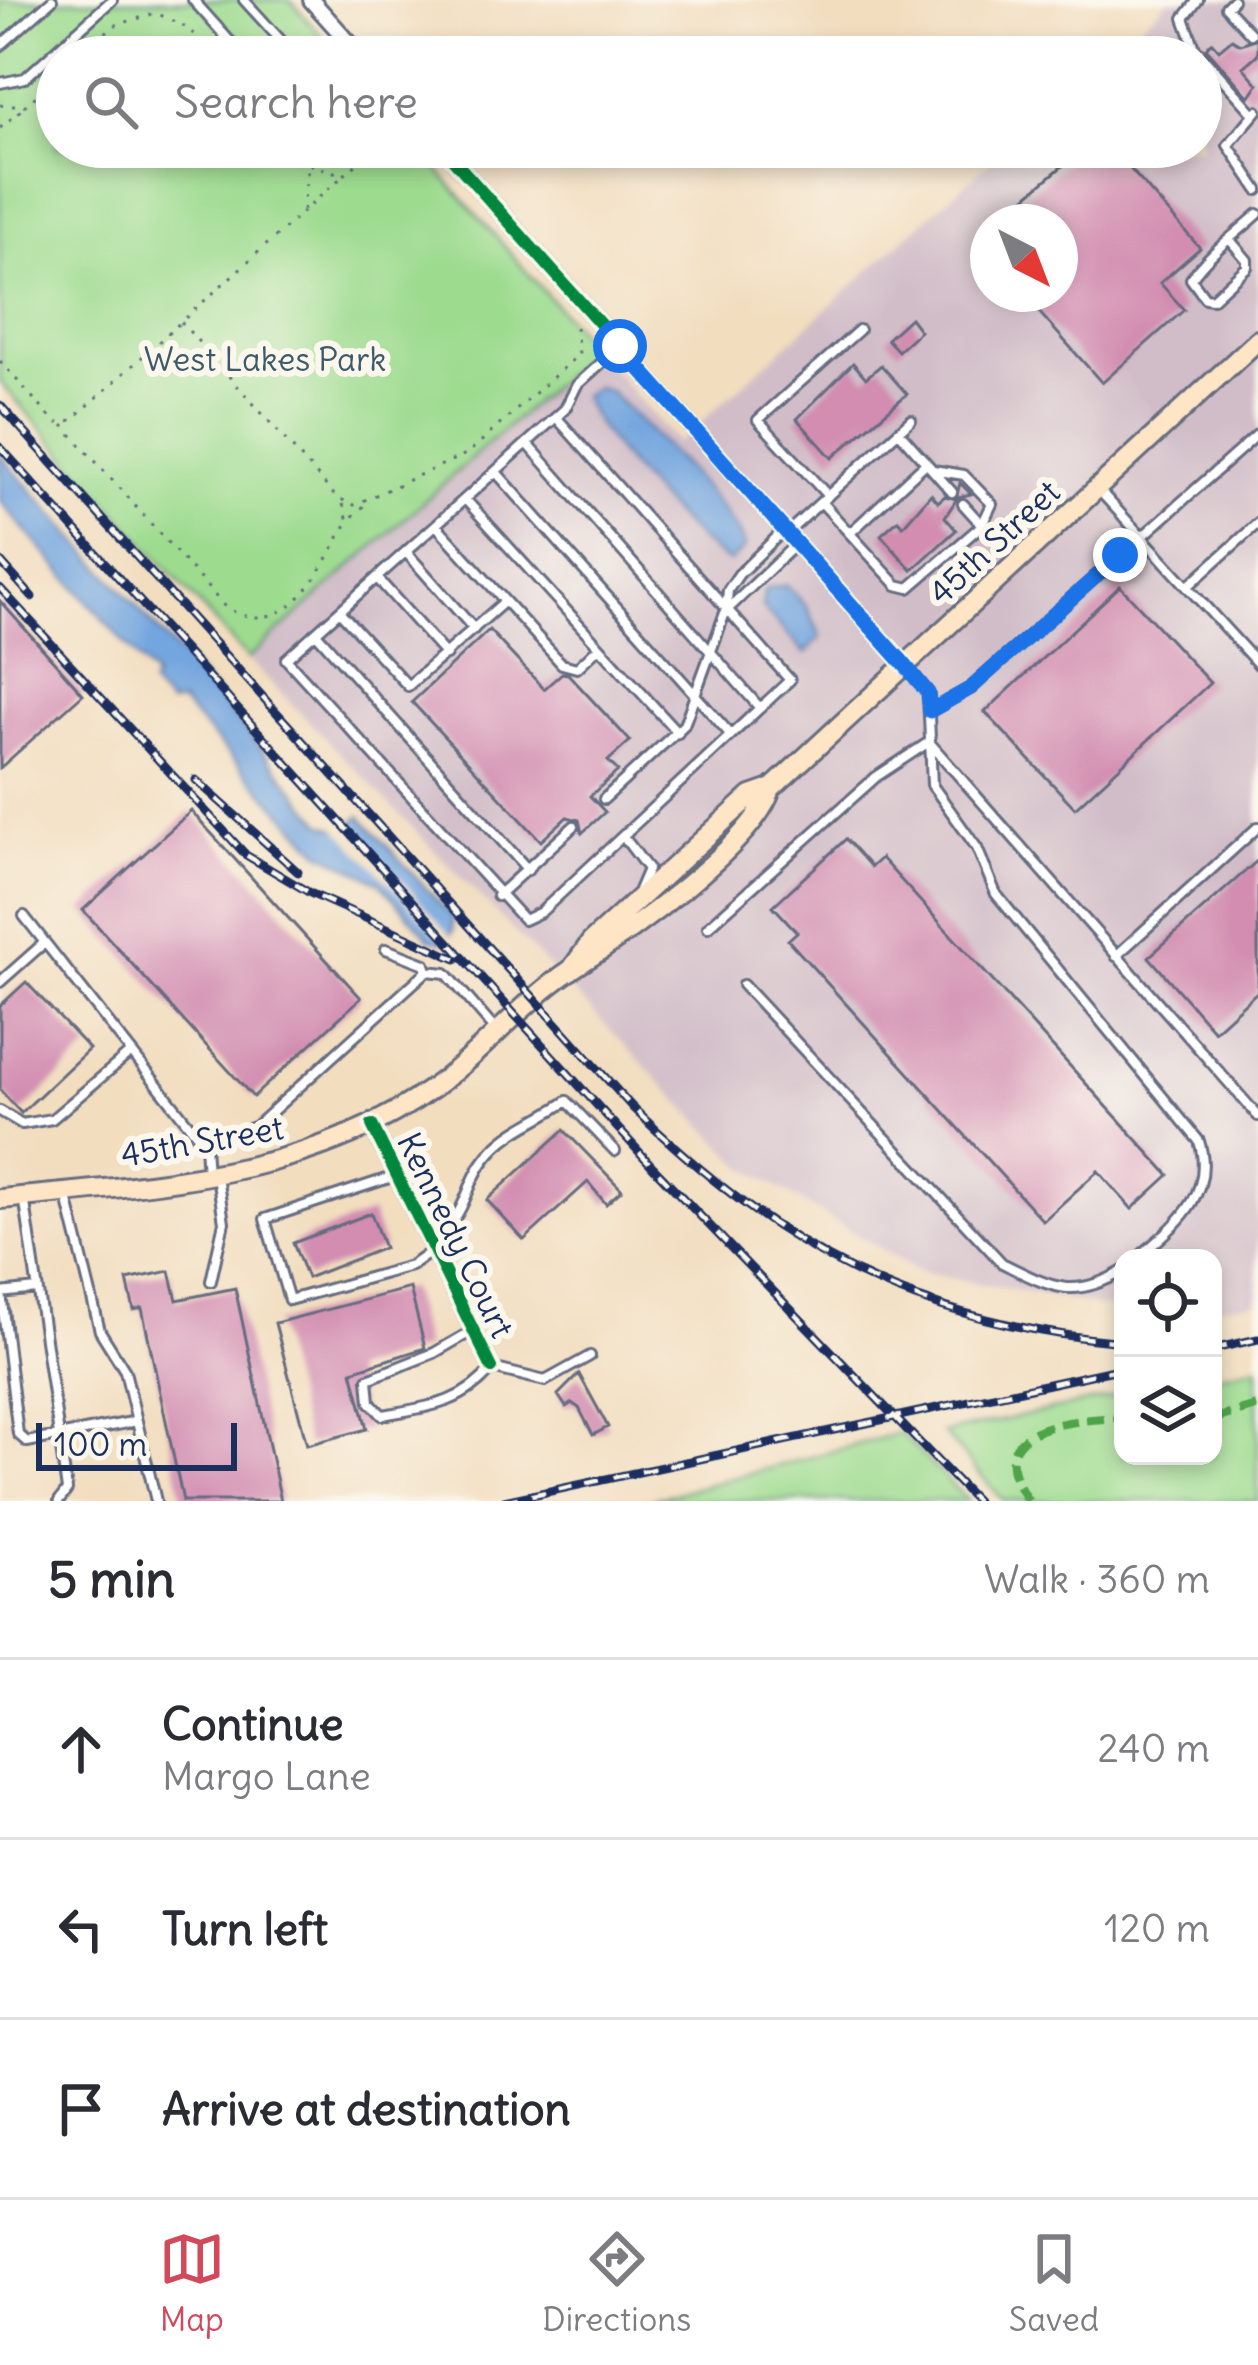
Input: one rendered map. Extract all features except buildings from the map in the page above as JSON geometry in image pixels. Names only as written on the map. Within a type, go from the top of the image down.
[{"type":"main road","name":"45th Street","points":[[572,970],[591,942],[632,904],[752,796],[771,789],[1258,340]]},
{"type":"main road","name":"45th Street","points":[[0,1198],[267,1166],[372,1125],[431,1090],[572,970],[603,953],[681,888],[764,812],[771,789]]},
{"type":"street","points":[[311,0],[343,36]]},
{"type":"street","points":[[461,168],[905,665]]},
{"type":"street","name":"Kennedy Court","points":[[372,1125],[492,1368]]},
{"type":"lane","points":[[0,46],[52,0]]},
{"type":"lane","points":[[72,36],[112,0]]},
{"type":"lane","points":[[193,0],[225,36]]},
{"type":"lane","points":[[244,0],[277,36]]},
{"type":"lane","points":[[1190,36],[1184,19],[1198,0]]},
{"type":"lane","points":[[1234,0],[1226,7],[1251,34]]},
{"type":"lane","points":[[0,83],[26,78],[36,69]]},
{"type":"lane","points":[[1222,77],[1256,113],[1228,146],[1258,190]]},
{"type":"lane","points":[[1250,181],[1258,172]]},
{"type":"lane","points":[[1230,240],[1247,260],[1247,267],[1212,299],[1205,298],[1191,279],[1230,240],[1258,214]]},
{"type":"lane","points":[[859,330],[758,420],[850,533],[896,584],[909,588],[982,525],[992,504],[964,475],[929,466]]},
{"type":"lane","points":[[556,417],[790,680],[532,919],[515,916],[286,659],[556,417],[577,385],[620,346]]},
{"type":"lane","points":[[727,610],[789,535],[911,420]]},
{"type":"lane","points":[[899,432],[952,492]]},
{"type":"lane","points":[[1142,536],[1258,434]]},
{"type":"lane","points":[[527,443],[760,708]]},
{"type":"lane","points":[[850,533],[929,466]]},
{"type":"lane","points":[[496,472],[731,735]]},
{"type":"lane","points":[[1097,488],[1258,664]]},
{"type":"lane","points":[[465,499],[678,733]]},
{"type":"lane","points":[[963,504],[982,525]]},
{"type":"lane","points":[[1187,587],[1258,523]]},
{"type":"lane","points":[[436,525],[562,664],[577,668],[599,647]]},
{"type":"lane","points":[[604,799],[678,733],[698,700],[727,610],[728,590],[739,574],[789,535]]},
{"type":"lane","points":[[406,552],[474,629]]},
{"type":"lane","points":[[930,711],[971,688],[1120,555]]},
{"type":"lane","points":[[377,578],[446,655]]},
{"type":"lane","points":[[340,612],[409,686],[503,602]]},
{"type":"lane","points":[[316,633],[528,870]]},
{"type":"lane","points":[[905,665],[928,693],[932,785],[977,848],[995,894],[1199,1142],[1205,1162],[1201,1190],[1181,1220],[1148,1249]]},
{"type":"lane","points":[[708,927],[876,777],[929,742]]},
{"type":"lane","points":[[929,742],[1258,1116]]},
{"type":"lane","points":[[497,896],[574,826]]},
{"type":"lane","points":[[1116,956],[1258,826]]},
{"type":"lane","points":[[622,836],[648,868],[632,904]]},
{"type":"lane","points":[[24,916],[205,1145],[224,1222],[211,1281]]},
{"type":"lane","points":[[0,982],[44,942]]},
{"type":"lane","points":[[386,949],[425,964],[427,971]]},
{"type":"lane","points":[[205,1145],[256,1126],[427,971],[446,973],[499,1034]]},
{"type":"lane","points":[[743,985],[1002,1263],[1056,1289],[1096,1287],[1114,1276]]},
{"type":"lane","points":[[0,1111],[22,1124],[52,1119],[130,1054]]},
{"type":"lane","points":[[397,1175],[265,1219],[289,1300],[411,1266],[459,1220],[471,1178],[495,1146],[566,1102],[616,1151]]},
{"type":"lane","points":[[66,1192],[100,1331],[125,1371],[156,1501]]},
{"type":"lane","points":[[24,1196],[67,1490],[59,1501]]},
{"type":"lane","points":[[37,1289],[1,1293],[18,1434],[27,1442],[137,1420]]},
{"type":"lane","points":[[473,1330],[434,1353],[368,1378],[370,1402],[382,1415],[453,1402],[473,1391],[492,1368],[545,1381],[590,1356]]},
{"type":"path","points":[[102,36],[113,26],[156,14],[195,36]]},
{"type":"path","points":[[0,128],[36,96]]},
{"type":"path","points":[[0,105],[26,105]]},
{"type":"path","points":[[303,212],[308,168]]},
{"type":"path","points":[[62,423],[344,175]]},
{"type":"path","points":[[181,322],[343,502],[348,520]]},
{"type":"path","points":[[0,361],[50,417],[62,423],[225,608],[238,615],[272,614],[306,593],[348,520],[365,504],[394,484],[468,453],[579,354],[576,327]]},
{"type":"path","points":[[343,502],[365,504]]},
{"type":"shaded area","points":[[1169,0],[1258,0],[1258,1302],[1222,1306],[1222,1249],[1114,1249],[1114,1309],[919,1272],[744,1167],[248,659],[594,349],[678,443],[983,168],[1222,168],[1222,36],[1129,36]]},
{"type":"green space","name":"West Lakes Park","points":[[0,0],[290,0],[322,36],[36,36],[36,168],[436,168],[594,349],[248,659],[0,382]]},
{"type":"green space","points":[[1258,1366],[1258,1501],[1004,1501],[943,1433],[1114,1397],[1114,1465],[1222,1465],[1222,1374]]},
{"type":"green space","points":[[900,1433],[968,1501],[647,1501]]},
{"type":"water","points":[[596,387],[610,391],[722,510],[745,547],[730,562],[671,512],[624,460],[583,396]]},
{"type":"water","points":[[0,455],[212,690],[322,823],[345,831],[360,816],[452,917],[453,931],[443,942],[430,939],[379,882],[319,851],[181,703],[169,705],[151,686],[154,677],[0,501]]},
{"type":"water","points":[[787,585],[807,607],[821,637],[805,653],[762,607],[765,589]]},
{"type":"pier","points":[[329,819],[343,825],[348,820],[454,939],[448,946]]},
{"type":"railway","points":[[0,405],[632,1107],[687,1158],[798,1240],[855,1271],[980,1318],[1114,1341]]},
{"type":"railway","points":[[0,447],[653,1167],[976,1501]]},
{"type":"railway","points":[[0,561],[32,597]]},
{"type":"railway","points":[[0,588],[246,855],[310,893],[456,959]]},
{"type":"railway","points":[[196,780],[298,872]]},
{"type":"railway","points":[[1222,1347],[1258,1339]]},
{"type":"railway","points":[[504,1501],[1114,1370]]},
{"type":"marked path","points":[[1222,1416],[1258,1406]]},
{"type":"marked path","points":[[1028,1501],[1015,1476],[1013,1456],[1020,1442],[1055,1425],[1114,1418]]},
{"type":"cycle path","points":[[461,168],[905,665]]},
{"type":"cycle path","points":[[372,1125],[492,1368]]},
{"type":"route","points":[[620,346],[905,665],[928,693],[930,711],[971,688],[1120,555]]}]
